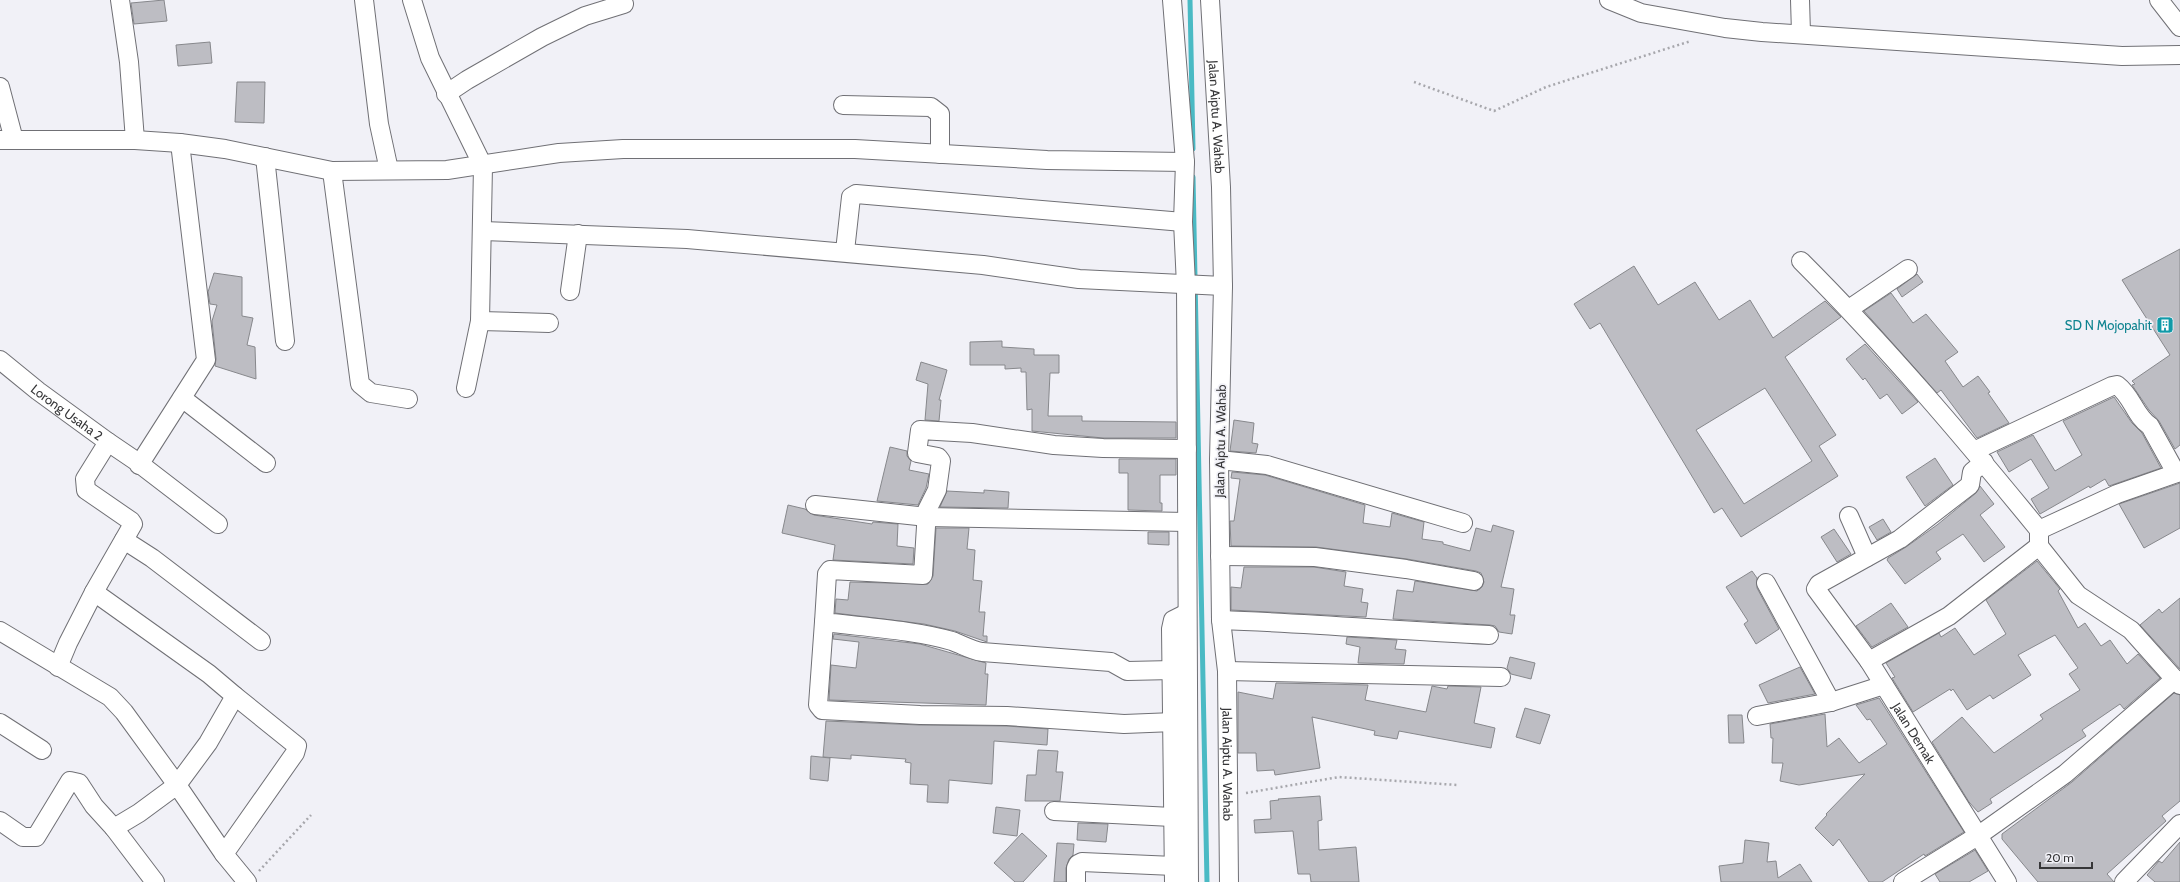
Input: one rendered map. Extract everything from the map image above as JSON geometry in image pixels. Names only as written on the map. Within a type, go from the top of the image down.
[{"type":"street","points":[[120,0],[129,62],[135,140]]},
{"type":"street","points":[[364,0],[378,118],[389,170]]},
{"type":"street","points":[[412,0],[430,58],[446,94],[483,166],[483,231],[480,321],[466,388]]},
{"type":"street","points":[[1172,0],[1185,162],[1183,222],[1189,285],[1187,449],[1189,882]]},
{"type":"street","name":"Jalan Aiptu A. Wahab","points":[[1210,0],[1221,187],[1219,460],[1220,556],[1221,620],[1227,671],[1229,882]]},
{"type":"street","points":[[1609,0],[1641,13],[1725,28],[1762,32],[1801,33],[2122,56],[2180,55]]},
{"type":"street","points":[[1800,0],[1801,33]]},
{"type":"street","points":[[2159,0],[2180,27]]},
{"type":"street","points":[[446,94],[467,80],[542,37],[585,16],[624,4]]},
{"type":"street","points":[[0,87],[7,140],[135,140],[180,143],[265,157],[332,171],[447,170],[483,166],[503,161],[559,153],[623,149],[855,149],[1047,160],[1185,162]]},
{"type":"street","points":[[843,105],[931,107],[937,110],[940,114],[940,154]]},
{"type":"street","points":[[139,465],[206,360],[180,143]]},
{"type":"street","points":[[265,157],[285,341]]},
{"type":"street","points":[[332,171],[360,384],[371,393],[408,399]]},
{"type":"street","points":[[845,251],[851,197],[856,194],[1183,222]]},
{"type":"street","points":[[483,231],[687,239],[845,251],[983,265],[1079,279],[1220,286]]},
{"type":"street","points":[[570,291],[578,234]]},
{"type":"street","points":[[1801,261],[1849,309],[1979,456],[2078,594],[2131,630],[2177,682],[2065,774],[1979,835],[1903,882]]},
{"type":"street","points":[[1849,309],[1908,269]]},
{"type":"street","points":[[480,321],[550,323]]},
{"type":"street","name":"Lorong Usaha 2","points":[[0,360],[38,391],[108,442],[85,479],[85,486],[89,493],[131,521],[132,528],[94,592],[68,643],[58,667]]},
{"type":"street","points":[[1849,516],[1867,557],[1900,539],[1970,485],[1972,472],[1979,456],[2116,385],[2125,391],[2142,422],[2150,426],[2178,472],[2117,494],[2039,538],[1949,616],[1869,661]]},
{"type":"street","points":[[182,398],[266,462]]},
{"type":"street","points":[[1174,722],[1124,724],[1007,716],[920,715],[822,710],[818,705],[827,574],[830,570],[836,569],[923,575],[926,517],[928,507],[937,490],[941,461],[935,456],[917,453],[919,432],[923,429],[990,435],[1072,446],[1121,449],[1187,449]]},
{"type":"street","points":[[108,442],[218,524]]},
{"type":"street","points":[[1219,460],[1268,465],[1464,523]]},
{"type":"street","points":[[816,505],[926,517],[1187,522]]},
{"type":"street","points":[[124,540],[152,558],[261,641]]},
{"type":"street","points":[[1220,556],[1314,557],[1406,568],[1474,581]]},
{"type":"street","name":"Jalan Demak","points":[[1867,557],[1819,584],[1816,589],[1869,661],[2007,882]]},
{"type":"street","points":[[1766,583],[1831,702]]},
{"type":"street","points":[[94,592],[209,674],[294,743],[297,748],[224,854]]},
{"type":"street","points":[[1076,882],[1076,868],[1078,864],[1082,862],[1174,874],[1172,817],[1174,722],[1172,624],[1176,617],[1187,613]]},
{"type":"street","points":[[1221,620],[1294,622],[1388,628],[1416,632],[1489,635]]},
{"type":"street","points":[[824,622],[921,635],[953,641],[971,650],[982,652],[1111,662],[1127,671],[1173,670]]},
{"type":"street","points":[[0,631],[110,697],[124,712],[177,785],[224,854],[251,879]]},
{"type":"street","points":[[1227,671],[1501,677]]},
{"type":"street","points":[[1757,716],[1831,702],[1884,685]]},
{"type":"street","points":[[114,828],[139,813],[177,785],[208,743],[235,696]]},
{"type":"street","points":[[0,723],[42,750]]},
{"type":"street","points":[[0,821],[23,837],[36,838],[70,781],[74,781],[84,787],[94,806],[114,828],[155,882]]},
{"type":"street","points":[[1054,811],[1172,817]]},
{"type":"street","points":[[2124,882],[2180,824]]},
{"type":"path","points":[[1414,82],[1494,111],[1546,87],[1655,54],[1697,38]]},
{"type":"path","points":[[1228,796],[1339,777],[1457,785]]},
{"type":"path","points":[[251,879],[311,815]]},
{"type":"building","points":[[164,0],[167,21],[134,24],[131,3]]},
{"type":"building","points":[[210,42],[212,63],[178,66],[176,45]]},
{"type":"building","points":[[237,82],[265,82],[264,123],[235,122]]},
{"type":"building","points":[[2180,249],[2180,445],[2175,449],[2159,421],[2149,410],[2132,385],[2135,384],[2132,381],[2170,355],[2122,280]]},
{"type":"building","points":[[1634,266],[1658,305],[1695,282],[1719,320],[1750,300],[1773,338],[1825,301],[1841,317],[1785,357],[1836,435],[1819,446],[1838,476],[1741,537],[1722,508],[1714,513],[1600,323],[1590,329],[1574,304]],"holes":[[[1765,388],[1812,461],[1744,504],[1696,430]]]},
{"type":"building","points":[[214,273],[242,277],[242,316],[253,318],[247,345],[255,347],[256,379],[215,366],[216,359],[212,321],[217,305],[210,304],[208,292]]},
{"type":"building","points":[[1917,274],[1923,282],[1902,297],[1897,289]]},
{"type":"building","points":[[1891,293],[1913,323],[1926,314],[1958,352],[1945,361],[1963,387],[1978,376],[1990,392],[1988,393],[2009,423],[1977,438],[1941,390],[1937,393],[1864,311]]},
{"type":"building","points":[[1002,341],[1002,347],[1034,349],[1034,355],[1059,355],[1059,373],[1050,373],[1048,416],[1082,416],[1082,421],[1176,422],[1176,438],[1103,438],[1032,431],[1032,409],[1027,410],[1026,372],[1021,372],[1021,368],[1005,369],[1005,365],[970,365],[970,342]]},
{"type":"building","points":[[1865,344],[1918,402],[1902,414],[1887,394],[1880,399],[1865,378],[1863,380],[1846,359]]},
{"type":"building","points":[[921,362],[947,370],[939,400],[941,400],[939,421],[925,420],[928,384],[916,380]]},
{"type":"building","points":[[2114,397],[2132,423],[2142,433],[2161,468],[2109,486],[2105,479],[2090,488],[2089,486],[2040,514],[2031,499],[2049,488],[2031,459],[2009,472],[1997,452],[2033,435],[2055,471],[2082,455],[2063,421]]},
{"type":"building","points":[[1234,420],[1254,423],[1252,443],[1258,444],[1256,453],[1230,451]]},
{"type":"building","points":[[890,447],[907,451],[907,456],[911,461],[909,470],[929,474],[926,488],[918,505],[877,501]]},
{"type":"building","points":[[1935,458],[1953,485],[1925,506],[1906,477]]},
{"type":"building","points":[[1119,459],[1176,459],[1176,475],[1160,475],[1160,503],[1162,503],[1162,511],[1128,510],[1128,473],[1119,473]]},
{"type":"building","points":[[1232,472],[1265,475],[1365,505],[1363,523],[1390,527],[1392,513],[1424,522],[1422,539],[1443,542],[1443,544],[1470,551],[1476,528],[1491,532],[1493,525],[1514,531],[1501,587],[1514,589],[1510,615],[1515,615],[1512,634],[1499,632],[1495,626],[1490,625],[1393,619],[1397,590],[1413,592],[1415,581],[1477,591],[1482,587],[1484,582],[1481,573],[1476,571],[1407,559],[1316,547],[1231,546],[1230,521],[1234,521],[1240,479],[1231,478]]},
{"type":"building","points":[[2180,483],[2180,528],[2144,548],[2119,504]]},
{"type":"building","points":[[1980,486],[1994,504],[1980,515],[2005,547],[1984,562],[1963,534],[1936,552],[1941,559],[1905,584],[1887,560],[1888,558],[1937,525],[1976,493]]},
{"type":"building","points":[[984,490],[1009,492],[1008,508],[940,507],[947,491],[984,493]]},
{"type":"building","points":[[788,505],[805,509],[814,515],[872,524],[873,522],[898,524],[897,546],[914,548],[913,564],[833,560],[835,545],[782,533]]},
{"type":"building","points":[[1883,519],[1891,532],[1877,540],[1869,527]]},
{"type":"building","points":[[936,528],[969,528],[967,549],[975,550],[973,580],[982,581],[979,612],[985,612],[983,636],[987,636],[987,642],[955,631],[924,624],[835,613],[836,599],[848,600],[850,582],[928,584],[933,576]]},
{"type":"building","points":[[1834,529],[1851,554],[1837,562],[1821,537]]},
{"type":"building","points":[[1148,532],[1169,532],[1169,545],[1148,544]]},
{"type":"building","points":[[2037,561],[2060,589],[2058,591],[2078,628],[2085,623],[2101,646],[2110,640],[2127,664],[2138,654],[2160,678],[2124,709],[2120,704],[2082,730],[2086,736],[1990,799],[1992,803],[1978,812],[1969,802],[1932,742],[1962,717],[1994,753],[2043,719],[2040,715],[2080,690],[2069,674],[2078,668],[2055,635],[2018,655],[2031,675],[1993,699],[1990,695],[1967,710],[1953,689],[1951,691],[1950,689],[1913,712],[1892,678],[1895,677],[1886,663],[1939,633],[1941,637],[1955,628],[1974,655],[2006,634],[1986,600]]},
{"type":"building","points":[[1244,567],[1314,567],[1346,572],[1344,586],[1363,589],[1361,602],[1368,603],[1366,617],[1231,610],[1231,587],[1241,588]]},
{"type":"building","points":[[1752,571],[1757,578],[1757,588],[1779,629],[1756,644],[1744,624],[1748,621],[1726,587]]},
{"type":"building","points":[[2180,598],[2180,669],[2140,625],[2159,609],[2162,613]]},
{"type":"building","points":[[1891,603],[1908,627],[1872,647],[1856,626]]},
{"type":"building","points":[[834,634],[920,644],[986,663],[985,674],[988,674],[986,705],[829,700],[831,665],[856,668],[859,642],[833,639]]},
{"type":"building","points":[[1347,637],[1397,640],[1395,649],[1406,650],[1404,664],[1358,663],[1360,647],[1346,644]]},
{"type":"building","points":[[1510,657],[1535,663],[1531,679],[1511,674],[1507,668]]},
{"type":"building","points":[[1800,667],[1815,694],[1768,703],[1759,685]]},
{"type":"building","points":[[1276,683],[1368,685],[1365,700],[1426,712],[1432,686],[1447,689],[1448,686],[1481,687],[1474,723],[1495,728],[1491,748],[1399,731],[1397,739],[1374,735],[1375,731],[1312,717],[1320,768],[1275,775],[1274,770],[1257,771],[1256,753],[1238,753],[1238,692],[1273,699]]},
{"type":"building","points":[[2174,693],[2180,695],[2180,801],[2162,816],[2166,821],[2107,874],[2114,882],[2038,882],[2002,839],[2002,834],[2072,782]]},
{"type":"building","points":[[1879,698],[1964,832],[1925,856],[1924,854],[1882,882],[1869,882],[1839,839],[1833,846],[1815,828],[1827,815],[1826,814],[1865,774],[1799,785],[1780,781],[1783,763],[1772,763],[1773,738],[1771,738],[1770,724],[1825,714],[1827,747],[1839,738],[1859,763],[1887,744],[1870,719],[1867,720],[1856,705]]},
{"type":"building","points":[[1525,708],[1550,715],[1540,744],[1516,737]]},
{"type":"building","points":[[1728,715],[1742,715],[1744,743],[1729,743]]},
{"type":"building","points":[[826,721],[919,725],[1007,726],[1048,729],[1047,745],[994,741],[992,784],[949,780],[948,803],[927,802],[928,785],[910,784],[911,763],[905,762],[906,759],[851,755],[851,759],[823,757]]},
{"type":"building","points":[[1038,750],[1058,751],[1056,772],[1063,772],[1060,801],[1025,801],[1027,775],[1036,775]]},
{"type":"building","points":[[811,756],[830,758],[828,781],[810,779]]},
{"type":"building","points":[[1320,796],[1322,820],[1318,821],[1319,850],[1356,847],[1359,882],[1311,882],[1310,874],[1298,874],[1293,831],[1255,833],[1254,820],[1271,819],[1270,801]]},
{"type":"building","points":[[996,807],[1020,810],[1017,836],[993,833]]},
{"type":"building","points":[[1078,823],[1108,824],[1106,842],[1077,840]]},
{"type":"building","points":[[1022,833],[1047,856],[1023,882],[1015,882],[994,863]]},
{"type":"building","points":[[1745,840],[1769,843],[1767,862],[1776,861],[1778,878],[1800,864],[1812,882],[1721,882],[1719,866],[1743,863]]},
{"type":"building","points":[[2180,842],[2180,882],[2155,882],[2147,875],[2159,861],[2162,863]]},
{"type":"building","points":[[1057,843],[1074,844],[1073,855],[1069,859],[1066,868],[1066,882],[1054,882]]},
{"type":"building","points":[[1975,850],[1988,871],[1969,882],[1940,882],[1935,874]]},
{"type":"waterway","points":[[1190,0],[1193,149]]},
{"type":"waterway","points":[[1193,177],[1207,882]]},
{"type":"place","name":"SD N Mojopahit","points":[[2165,325]]}]
